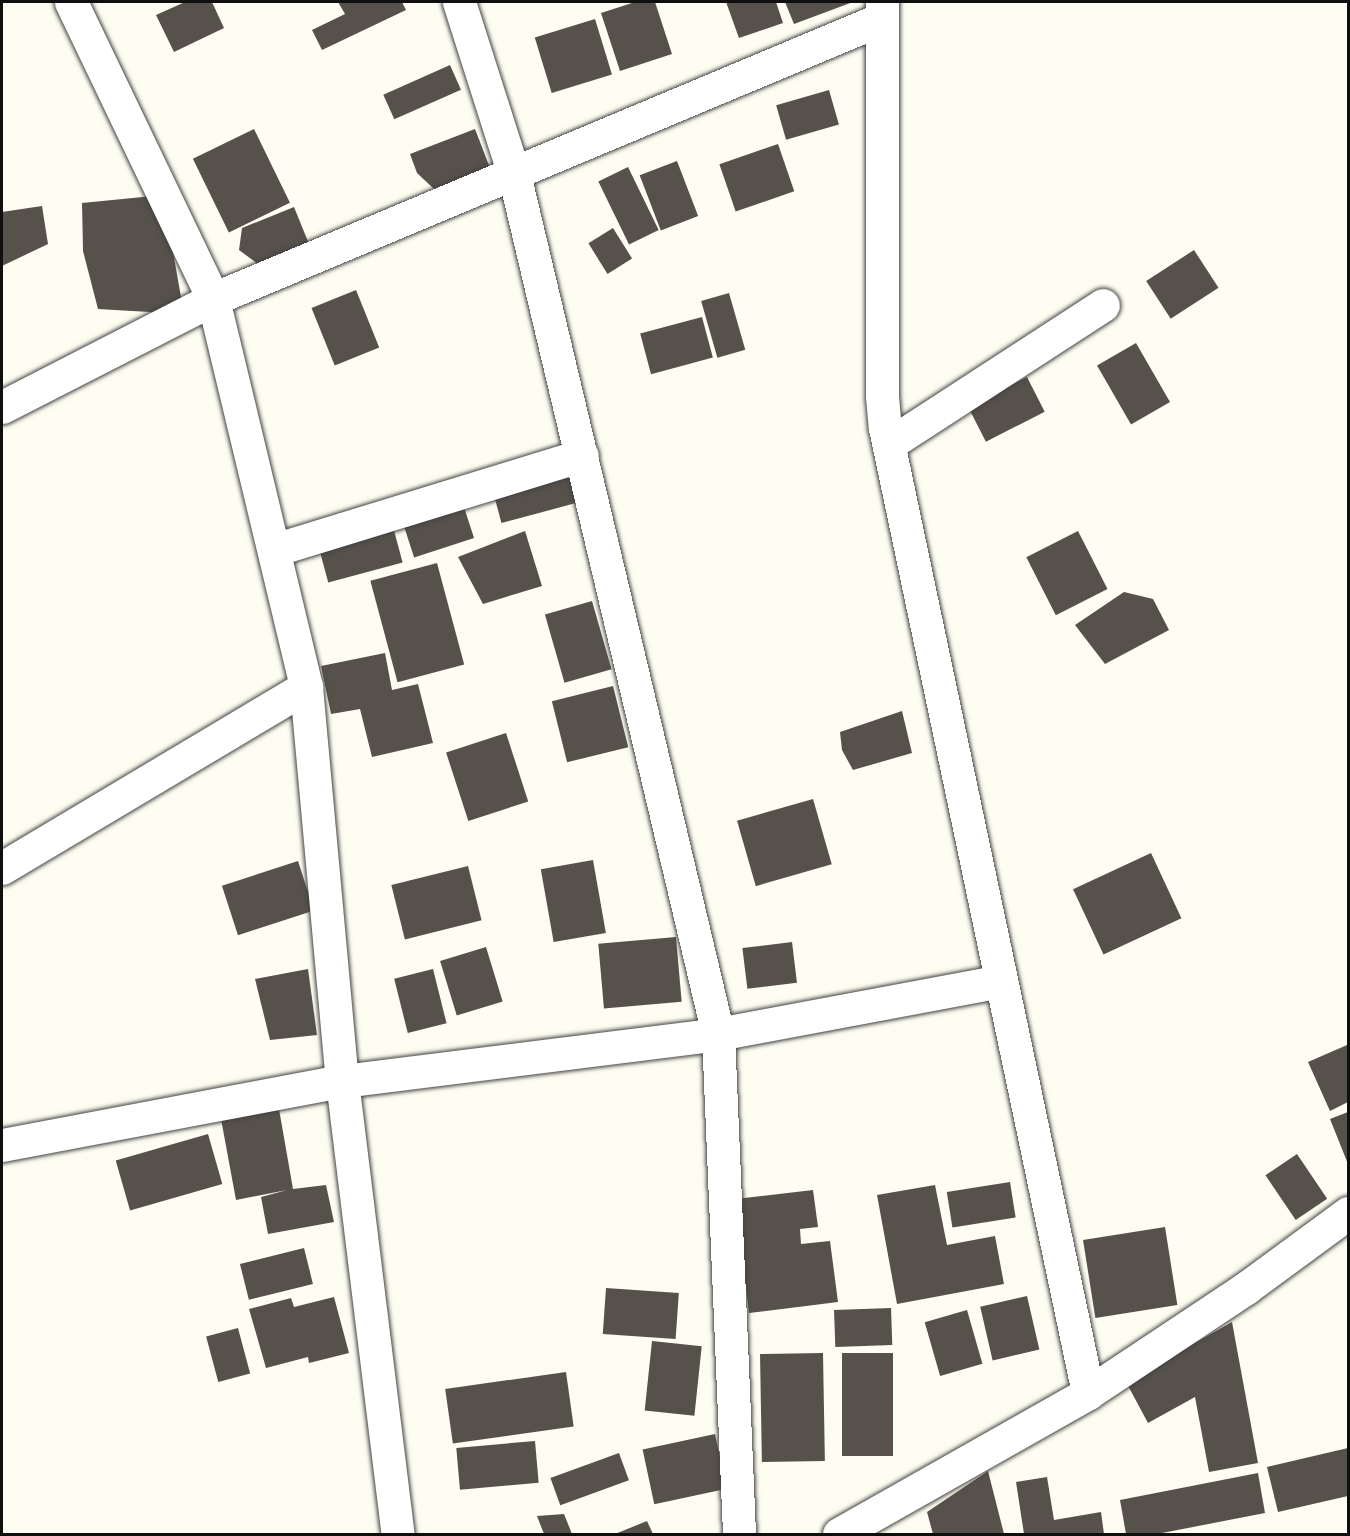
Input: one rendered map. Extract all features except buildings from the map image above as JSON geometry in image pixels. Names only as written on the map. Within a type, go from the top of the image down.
[{"type":"street","points":[[70,2],[213,299],[306,687],[342,1081],[398,1534]]},
{"type":"street","points":[[459,2],[514,174],[718,1034],[739,1534]]},
{"type":"street","points":[[2,407],[213,299],[514,174],[882,10],[882,396],[889,444],[1088,1393]]},
{"type":"street","points":[[889,444],[1103,305]]},
{"type":"street","points":[[274,550],[582,455]]},
{"type":"street","points":[[2,868],[306,687]]},
{"type":"street","points":[[2,1145],[342,1081],[718,1034],[1001,981]]},
{"type":"street","points":[[839,1534],[1088,1393],[1246,1288],[1348,1214]]}]
